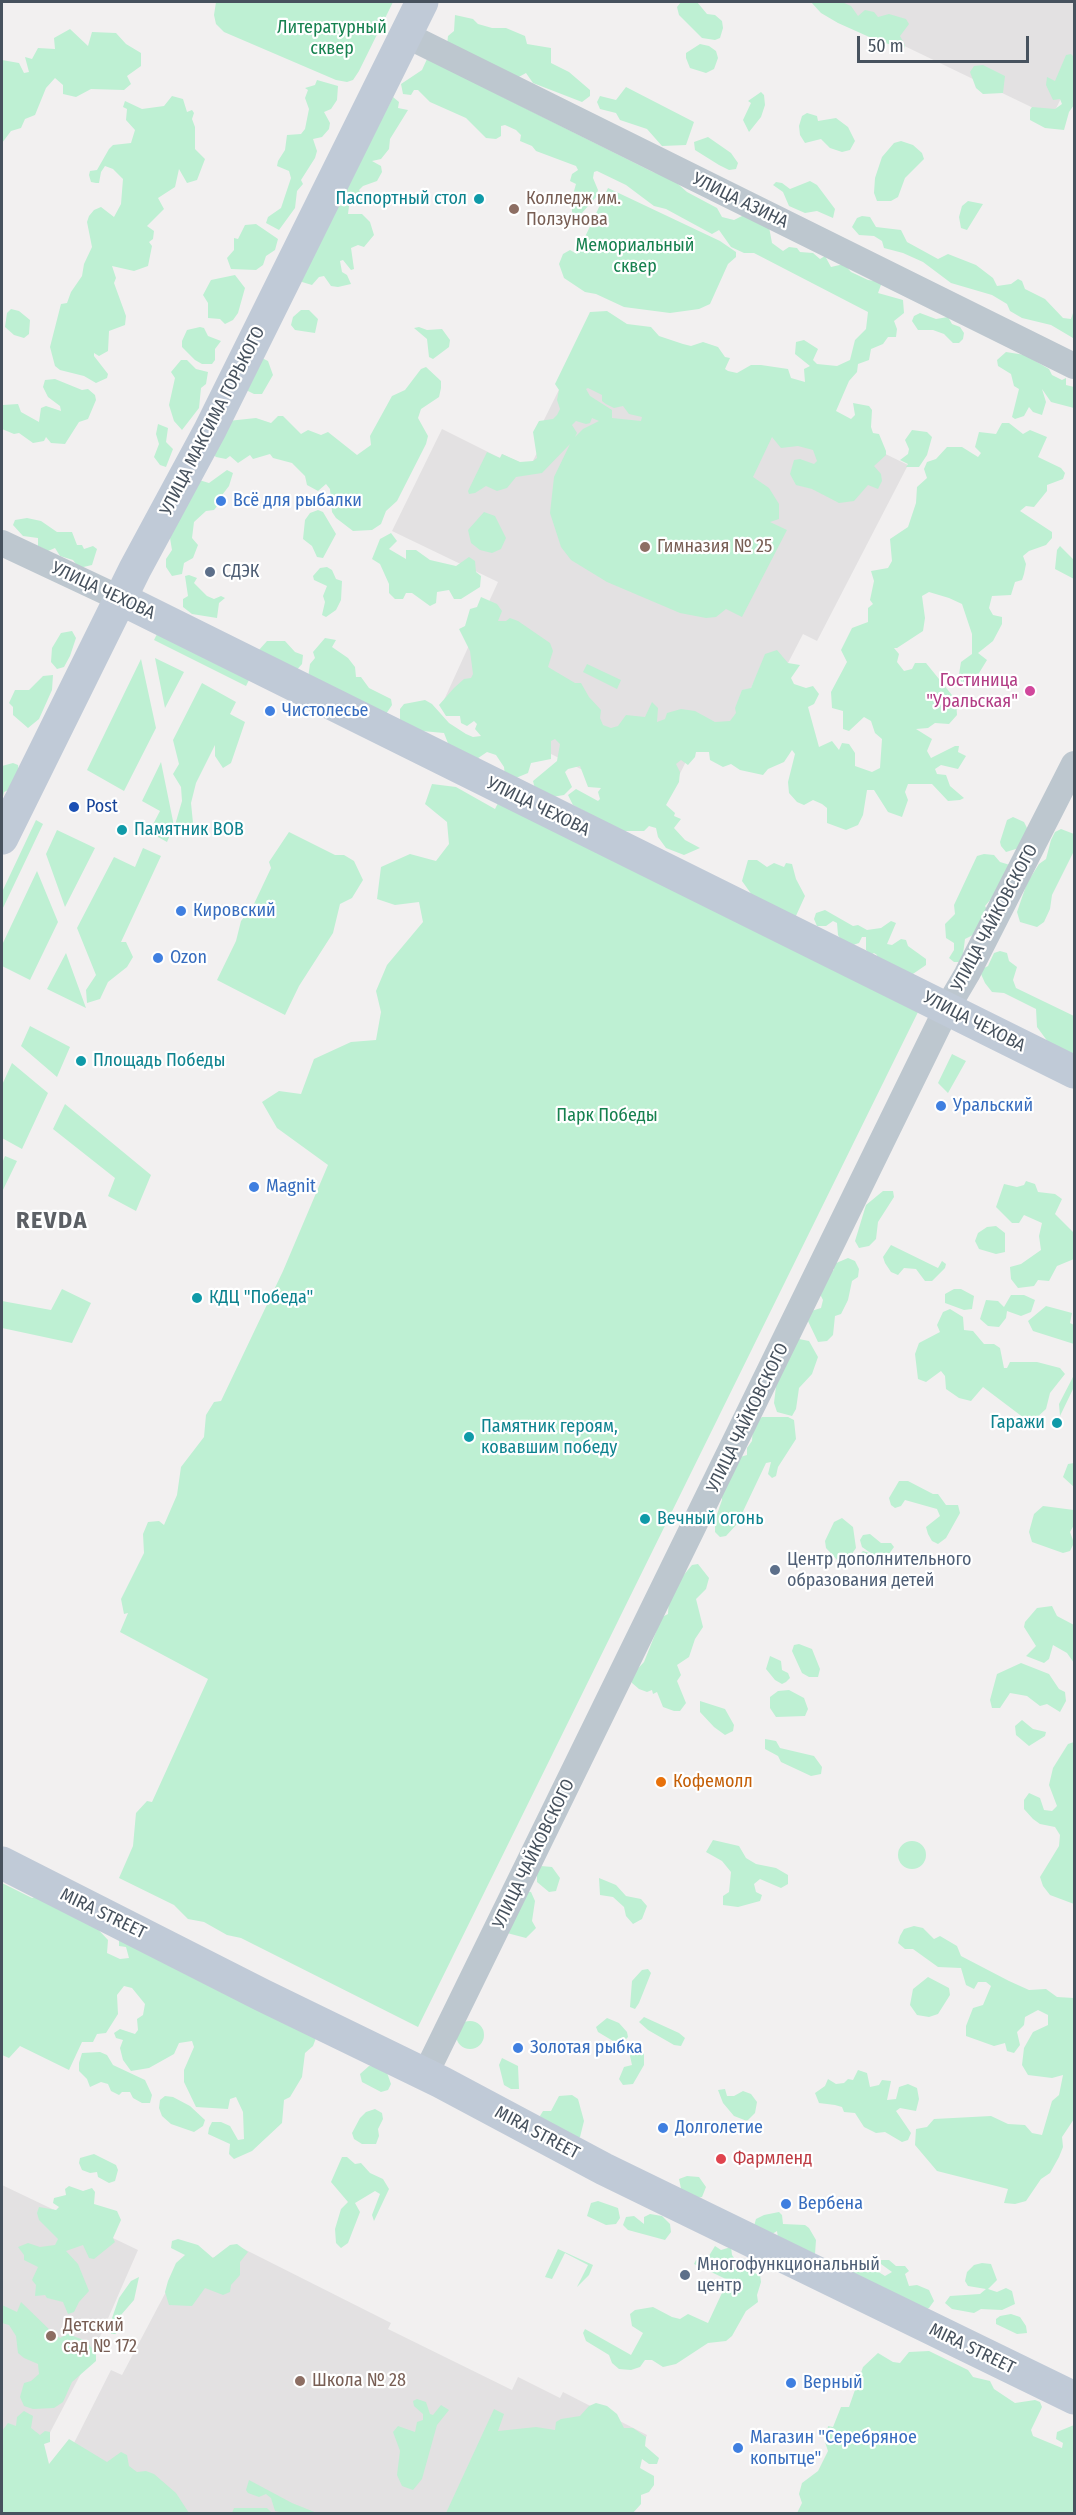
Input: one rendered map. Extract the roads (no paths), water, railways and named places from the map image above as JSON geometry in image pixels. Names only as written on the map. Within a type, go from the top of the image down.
[{"type":"main road","name":"УЛИЦА МАКСИМА ГОРЬКОГО","points":[[2,838],[121,599],[210,430],[422,2]]},
{"type":"main road","name":"УЛИЦА ЧЕХОВА","points":[[121,599],[1074,1072]]},
{"type":"main road","name":"MIRA STREET","points":[[2,1863],[425,2075],[613,2173],[1074,2398]]},
{"type":"street","name":"УЛИЦА АЗИНА","points":[[406,35],[1074,366]]},
{"type":"street","name":"УЛИЦА ЧЕХОВА","points":[[2,543],[121,599]]},
{"type":"street","name":"УЛИЦА ЧАЙКОВСКОГО","points":[[425,2075],[947,1008],[967,974],[1074,764]]},
{"type":"place","name":"Паспортный стол","points":[[479,199]]},
{"type":"place","name":"Колледж им. Ползунова","points":[[514,209]]},
{"type":"place","name":"Всё для рыбалки","points":[[221,501]]},
{"type":"place","name":"Гимназия № 25","points":[[645,547]]},
{"type":"place","name":"СДЭК","points":[[210,572]]},
{"type":"place","name":"Гостиница \"Уральская\"","points":[[1030,691]]},
{"type":"place","name":"Чистолесье","points":[[270,711]]},
{"type":"place","name":"Post","points":[[74,807]]},
{"type":"place","name":"Памятник ВОВ","points":[[122,830]]},
{"type":"place","name":"Кировский","points":[[181,911]]},
{"type":"place","name":"Ozon","points":[[158,958]]},
{"type":"place","name":"Площадь Победы","points":[[81,1061]]},
{"type":"place","name":"Уральский","points":[[941,1106]]},
{"type":"place","name":"Magnit","points":[[254,1187]]},
{"type":"place","name":"КДЦ \"Победа\"","points":[[197,1298]]},
{"type":"place","name":"Гаражи","points":[[1057,1423]]},
{"type":"place","name":"Памятник героям, ковавшим победу","points":[[469,1437]]},
{"type":"place","name":"Вечный огонь","points":[[645,1519]]},
{"type":"place","name":"Центр дополнительного образования детей","points":[[775,1570]]},
{"type":"place","name":"Кофемолл","points":[[661,1782]]},
{"type":"place","name":"Золотая рыбка","points":[[518,2048]]},
{"type":"place","name":"Долголетие","points":[[663,2128]]},
{"type":"place","name":"Фармленд","points":[[721,2159]]},
{"type":"place","name":"Вербена","points":[[786,2204]]},
{"type":"place","name":"Многофункциональный центр","points":[[685,2275]]},
{"type":"place","name":"Детский сад № 172","points":[[51,2336]]},
{"type":"place","name":"Школа № 28","points":[[300,2381]]},
{"type":"place","name":"Верный","points":[[791,2383]]},
{"type":"place","name":"Магазин \"Серебряное копытце\"","points":[[738,2448]]},
{"type":"district","name":"REVDA","points":[[52,1221]]},
{"type":"park label","name":"Литературный сквер","points":[[332,38]]},
{"type":"park label","name":"Мемориальный сквер","points":[[635,256]]},
{"type":"park label","name":"Парк Победы","points":[[607,1116]]}]
